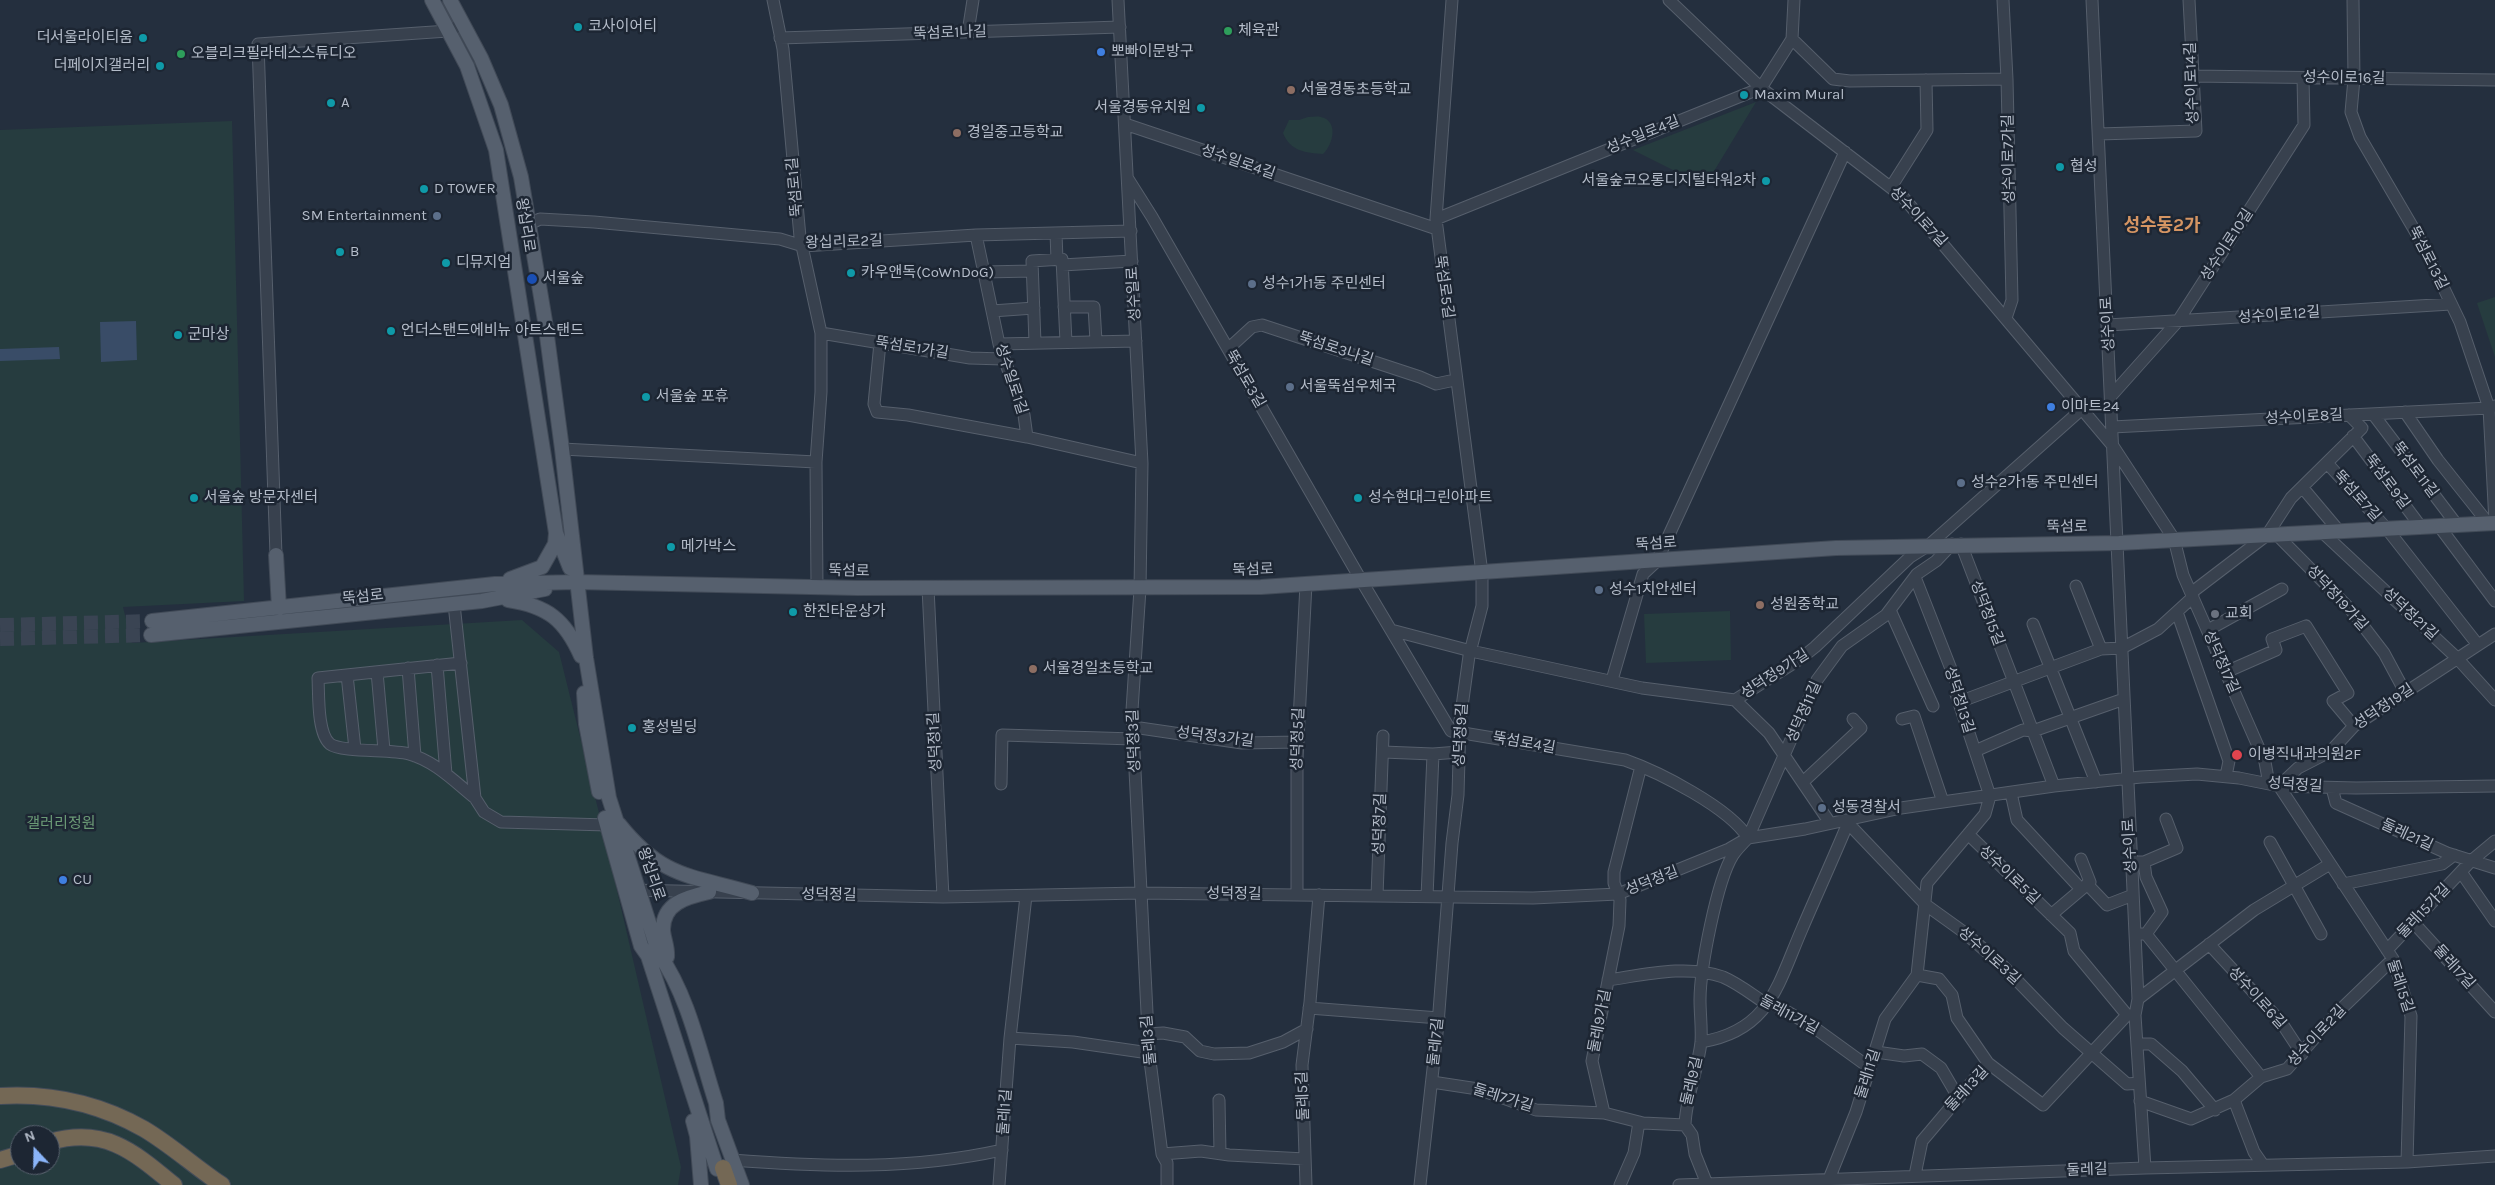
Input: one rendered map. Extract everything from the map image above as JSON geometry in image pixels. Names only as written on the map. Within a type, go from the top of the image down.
[{"type":"highway","points":[[0,1096],[51,1097],[115,1115],[145,1130],[222,1185]]},
{"type":"highway","points":[[60,1140],[76,1136],[109,1141],[137,1155],[174,1185]]},
{"type":"highway","points":[[723,1171],[729,1185]]},
{"type":"main road","name":"왕십리로","points":[[432,0],[468,66],[496,150],[556,533],[576,582],[611,821]]},
{"type":"main road","name":"왕십리로","points":[[450,0],[481,58],[501,105],[521,177],[562,448],[576,582],[586,724],[611,821],[632,890],[665,964],[662,980],[663,993]]},
{"type":"main road","name":"뚝섬로","points":[[152,621],[495,584],[576,582],[816,587],[1140,588],[1306,584],[1836,548],[1956,544],[2118,543],[2492,523]]},
{"type":"main road","points":[[495,584],[542,567],[555,544],[556,533]]},
{"type":"main road","points":[[276,555],[278,608]]},
{"type":"main road","name":"뚝섬로","points":[[151,635],[500,599],[576,582]]},
{"type":"main road","points":[[500,599],[529,604],[551,612],[574,641],[582,658]]},
{"type":"main road","points":[[611,821],[652,858],[672,871],[700,881],[752,893]]},
{"type":"main road","name":"왕십리로","points":[[632,890],[641,946],[648,956],[663,993],[723,1171]]},
{"type":"main road","points":[[709,892],[682,899],[668,911],[663,929],[668,952],[665,964],[671,971],[682,996],[716,1104],[723,1171],[742,1185]]},
{"type":"main road","points":[[641,946],[641,957],[696,1131],[700,1185]]},
{"type":"street","name":"뚝섬로1길","points":[[772,0],[780,38],[800,237],[821,333],[821,392],[816,462],[816,587]]},
{"type":"street","points":[[968,32],[973,0]]},
{"type":"street","name":"성수일로","points":[[1118,0],[1142,464],[1140,588]]},
{"type":"street","name":"뚝섬로5길","points":[[1452,0],[1436,224],[1482,573]]},
{"type":"street","name":"성수이로7길","points":[[1669,0],[1761,88],[1903,197],[2114,446]]},
{"type":"street","points":[[1761,88],[1792,40],[1794,0]]},
{"type":"street","name":"성수이로7가길","points":[[2003,0],[2008,79],[2012,300],[2006,318]]},
{"type":"street","name":"성수이로","points":[[2092,0],[2114,446],[2131,862],[2133,895],[2141,934],[2138,999],[2131,1015],[2137,1044],[2145,1168]]},
{"type":"street","name":"성수이로14길","points":[[2098,134],[2196,131],[2189,0]]},
{"type":"street","name":"뚝섬로13길","points":[[2353,0],[2354,79],[2351,112],[2360,137],[2422,243],[2460,322],[2492,415],[2492,523]]},
{"type":"street","points":[[276,555],[258,44],[448,32],[463,24]]},
{"type":"street","name":"뚝섬로1나길","points":[[780,38],[1120,27]]},
{"type":"street","points":[[1792,40],[1833,79],[1850,81],[2008,79]]},
{"type":"street","name":"성수이로16길","points":[[2192,76],[2495,80]]},
{"type":"street","name":"성수이로10길","points":[[2111,396],[2178,321],[2304,125],[2303,78]]},
{"type":"street","points":[[1891,187],[1927,130],[1926,80]]},
{"type":"street","name":"성수일로4길","points":[[1125,124],[1436,224],[1761,88]]},
{"type":"street","points":[[1612,680],[1643,574],[1657,561],[1845,152]]},
{"type":"street","name":"뚝섬로3길","points":[[1128,179],[1152,217],[1361,580]]},
{"type":"street","name":"왕십리로2길","points":[[529,224],[540,219],[594,222],[780,239],[803,246],[976,235],[1131,230]]},
{"type":"street","points":[[1056,233],[1066,342]]},
{"type":"street","name":"성수일로1길","points":[[976,235],[999,344],[1024,415],[1027,437]]},
{"type":"street","points":[[1035,343],[1032,261],[1132,261]]},
{"type":"street","points":[[984,272],[1032,271]]},
{"type":"street","name":"성수이로12길","points":[[2108,326],[2451,304]]},
{"type":"street","points":[[1064,307],[1094,307],[1096,341]]},
{"type":"street","points":[[992,311],[1034,308]]},
{"type":"street","name":"뚝섬로3나길","points":[[1228,349],[1252,327],[1262,325],[1436,384],[1450,382]]},
{"type":"street","name":"뚝섬로1가길","points":[[821,333],[970,358],[1003,359]]},
{"type":"street","points":[[999,344],[1136,341]]},
{"type":"street","points":[[880,342],[874,404],[877,412],[908,415],[1027,437],[1142,464]]},
{"type":"street","points":[[1929,545],[2082,409]]},
{"type":"street","points":[[2405,412],[2438,460],[2492,523]]},
{"type":"street","name":"성수이로8길","points":[[2112,427],[2405,412],[2492,415]]},
{"type":"street","name":"뚝섬로11길","points":[[2373,414],[2457,525]]},
{"type":"street","points":[[1959,702],[2102,649],[2122,648],[2158,629],[2192,595],[2272,535],[2291,498],[2362,428],[2349,415]]},
{"type":"street","name":"뚝섬로9길","points":[[2353,436],[2421,527]]},
{"type":"street","points":[[2114,446],[2174,539]]},
{"type":"street","points":[[562,448],[816,462]]},
{"type":"street","name":"뚝섬로7길","points":[[2326,463],[2386,529]]},
{"type":"street","points":[[2302,487],[2339,531]]},
{"type":"street","points":[[2439,526],[2495,601]]},
{"type":"street","points":[[2386,529],[2478,644]]},
{"type":"street","name":"성덕정21길","points":[[2322,532],[2457,658],[2495,700]]},
{"type":"street","name":"성덕정19가길","points":[[2272,535],[2351,610],[2384,653],[2405,692]]},
{"type":"street","name":"성덕정17길","points":[[2174,539],[2183,575],[2274,785]]},
{"type":"street","name":"성덕정11길","points":[[1748,838],[1817,680],[1842,646],[1890,610],[1915,578],[1956,544]]},
{"type":"street","name":"성덕정15길","points":[[1956,544],[2054,786]]},
{"type":"street","name":"성덕정9가길","points":[[1391,630],[1471,651],[1642,688],[1735,700],[1800,659],[1910,557],[1929,545]]},
{"type":"street","name":"성덕정9길","points":[[1448,898],[1458,795],[1460,732],[1471,651],[1482,606],[1482,573]]},
{"type":"street","name":"성덕정13길","points":[[1915,578],[1960,692],[1956,694],[1990,796]]},
{"type":"street","points":[[1361,580],[1451,731],[1460,732]]},
{"type":"street","name":"성덕정5길","points":[[1297,895],[1298,742],[1306,584]]},
{"type":"street","points":[[2076,586],[2102,649]]},
{"type":"street","name":"성덕정1길","points":[[928,588],[943,897]]},
{"type":"street","name":"성덕정3길","points":[[1140,588],[1132,710],[1140,893]]},
{"type":"street","points":[[2208,630],[2282,589]]},
{"type":"street","points":[[454,604],[476,798]]},
{"type":"street","points":[[1890,610],[1933,706]]},
{"type":"street","points":[[2177,612],[2229,761],[2226,776]]},
{"type":"street","points":[[2033,624],[2096,782]]},
{"type":"street","points":[[2226,672],[2276,650],[2272,639],[2306,626],[2348,693],[2333,700],[2354,726]]},
{"type":"street","name":"성덕정19길","points":[[2274,785],[2298,768],[2331,751],[2354,726],[2495,634]]},
{"type":"street","points":[[461,663],[318,678],[322,733],[331,744],[344,749],[384,750],[415,756],[446,774],[476,798],[484,812],[501,822],[611,821]]},
{"type":"street","points":[[437,665],[446,774]]},
{"type":"street","points":[[408,668],[415,756]]},
{"type":"street","points":[[378,672],[384,750]]},
{"type":"street","points":[[347,675],[355,749]]},
{"type":"street","points":[[1975,751],[2023,730],[2033,731],[2124,699]]},
{"type":"street","name":"성덕정11길","points":[[1735,700],[1769,733],[1784,755]]},
{"type":"street","points":[[1902,719],[1914,716],[1943,802]]},
{"type":"street","points":[[1802,782],[1861,728],[1853,719]]},
{"type":"street","name":"성덕정3가길","points":[[1133,727],[1242,742],[1298,742]]},
{"type":"street","name":"뚝섬로4길","points":[[1460,732],[1625,760],[1641,766],[1688,791],[1742,828],[1748,838]]},
{"type":"street","points":[[1001,784],[1002,735],[1134,739]]},
{"type":"street","name":"성덕정7길","points":[[1377,896],[1384,736]]},
{"type":"street","points":[[1383,752],[1433,754],[1459,752]]},
{"type":"street","points":[[1427,898],[1433,754]]},
{"type":"street","points":[[1784,755],[1830,823]]},
{"type":"street","name":"둘레9가길","points":[[1604,1113],[1592,1061],[1621,909],[1613,878],[1641,766]]},
{"type":"street","name":"성덕정길","points":[[632,890],[943,897],[1140,893],[1533,898],[1618,894],[1729,849],[1748,838],[1830,823],[1846,822],[1943,802],[2054,786],[2127,778],[2197,774],[2226,776],[2274,785],[2332,788],[2495,786]]},
{"type":"street","name":"둘레15길","points":[[2274,785],[2390,954],[2410,1016],[2407,1162]]},
{"type":"street","name":"둘레21길","points":[[2332,788],[2336,802],[2454,856],[2495,868]]},
{"type":"street","points":[[2011,793],[2017,820],[2084,887],[2107,905],[2133,895]]},
{"type":"street","name":"둘레11길","points":[[1829,1179],[1856,1112],[1885,1019],[1917,975],[1927,883],[1985,814],[1990,796]]},
{"type":"street","points":[[2131,862],[2144,862],[2177,848],[2166,819]]},
{"type":"street","points":[[1700,1042],[1716,1039],[1748,1024],[1770,1002],[1784,975],[1846,822]]},
{"type":"street","name":"성수이로3길","points":[[1846,822],[1926,905],[1965,933],[2003,966],[2063,1028],[2127,1084],[2139,1083]]},
{"type":"street","name":"성수이로5길","points":[[1968,834],[2070,933],[2074,951],[2131,1015]]},
{"type":"street","name":"둘레9길","points":[[1707,1184],[1695,1154],[1692,1135],[1685,1125],[1686,1106],[1697,1067],[1700,1042],[1700,1000],[1707,942],[1722,885],[1733,856],[1748,838]]},
{"type":"street","name":"둘레15가길","points":[[2390,954],[2413,922],[2471,860],[2495,841]]},
{"type":"street","points":[[2270,842],[2320,934]]},
{"type":"street","points":[[2343,884],[2442,864],[2454,856]]},
{"type":"street","points":[[2081,859],[2090,882],[2084,887]]},
{"type":"street","points":[[2144,862],[2146,877],[2162,912],[2141,934],[2176,971],[2261,1077]]},
{"type":"street","points":[[2138,999],[2254,910],[2330,864]]},
{"type":"street","name":"둘레15가길","points":[[2461,872],[2495,921]]},
{"type":"street","name":"성수이로5길","points":[[2051,915],[2084,887]]},
{"type":"street","name":"둘레3길","points":[[1140,893],[1149,1053],[1162,1154],[1168,1163],[1168,1185]]},
{"type":"street","name":"둘레5길","points":[[1306,1185],[1302,1064],[1307,1030],[1318,895]]},
{"type":"street","name":"둘레1길","points":[[999,1185],[1010,1038],[1026,896]]},
{"type":"street","name":"둘레7길","points":[[1420,1185],[1439,1018],[1448,898]]},
{"type":"street","name":"둘레17길","points":[[2413,922],[2493,1007]]},
{"type":"street","name":"성수이로6길","points":[[2209,944],[2281,1022],[2302,1054]]},
{"type":"street","name":"성수이로2길","points":[[2140,1101],[2191,1119],[2234,1100],[2261,1077],[2286,1069],[2302,1054],[2390,954]]},
{"type":"street","points":[[1608,980],[1645,975],[1703,972]]},
{"type":"street","name":"둘레11가길","points":[[1703,972],[1724,978],[1762,1001],[1770,1002],[1812,1026],[1870,1068]]},
{"type":"street","points":[[1917,975],[1939,980],[1952,995],[1957,1018],[1988,1063]]},
{"type":"street","points":[[1309,1008],[1439,1018]]},
{"type":"street","name":"둘레13길","points":[[1915,1175],[1922,1141],[1988,1063],[2044,1105],[2092,1053],[2131,1015]]},
{"type":"street","points":[[1148,1034],[1163,1033],[1185,1037],[1200,1051],[1214,1054],[1248,1053],[1283,1042],[1307,1030]]},
{"type":"street","points":[[1010,1038],[1073,1042],[1149,1053]]},
{"type":"street","points":[[2137,1044],[2151,1044],[2182,1071],[2215,1110]]},
{"type":"street","points":[[1876,1052],[1904,1056],[1922,1054],[1941,1068],[1958,1097]]},
{"type":"street","name":"둘레7가길","points":[[1432,1082],[1478,1089],[1536,1110],[1604,1113]]},
{"type":"street","points":[[1219,1100],[1220,1153]]},
{"type":"street","points":[[2234,1100],[2254,1152],[2263,1165]]},
{"type":"street","points":[[1604,1113],[1639,1122],[1685,1125]]},
{"type":"street","points":[[1620,1185],[1634,1153],[1639,1122]]},
{"type":"street","points":[[723,1171],[797,1166],[862,1166],[929,1162],[1002,1150]]},
{"type":"street","points":[[1162,1154],[1182,1151],[1305,1159]]},
{"type":"street","name":"둘레길","points":[[1679,1185],[1915,1175],[2407,1162],[2495,1156]]},
{"type":"green space","points":[[1756,102],[1705,186],[1633,150]]},
{"type":"green space","points":[[1308,117],[1321,117],[1327,119],[1330,123],[1332,139],[1323,154],[1299,150],[1290,144],[1283,133],[1289,120],[1299,120]]},
{"type":"green space","name":"갤러리정원","points":[[232,121],[244,601],[123,607],[132,643],[522,620],[559,652],[600,817],[681,1167],[678,1185],[0,1185],[0,130]]},
{"type":"green space","points":[[2495,297],[2495,357],[2477,303]]},
{"type":"green space","points":[[1730,611],[1731,660],[1646,663],[1644,614]]},
{"type":"water","points":[[136,321],[137,360],[101,362],[100,322]]},
{"type":"water","points":[[59,347],[60,359],[0,361],[0,349]]},
{"type":"tunnel","points":[[0,625],[152,621]]},
{"type":"tunnel","points":[[0,639],[151,635]]},
{"type":"place","name":"코사이어티","points":[[578,27]]},
{"type":"place","name":"체육관","points":[[1228,31]]},
{"type":"place","name":"더서울라이티움","points":[[143,38]]},
{"type":"place","name":"뽀빠이문방구","points":[[1101,52]]},
{"type":"place","name":"오블리크필라테스스튜디오","points":[[181,54]]},
{"type":"place","name":"더페이지갤러리","points":[[160,66]]},
{"type":"place","name":"서울경동초등학교","points":[[1291,90]]},
{"type":"place","name":"Maxim Mural","points":[[1744,95]]},
{"type":"place","name":"A","points":[[331,103]]},
{"type":"place","name":"서울경동유치원","points":[[1201,108]]},
{"type":"place","name":"경일중고등학교","points":[[957,133]]},
{"type":"place","name":"협성","points":[[2060,167]]},
{"type":"place","name":"서울숲코오롱디지털타워2차","points":[[1766,181]]},
{"type":"place","name":"D TOWER","points":[[424,189]]},
{"type":"place","name":"SM Entertainment","points":[[437,216]]},
{"type":"place","name":"B","points":[[340,252]]},
{"type":"place","name":"디뮤지엄","points":[[446,263]]},
{"type":"place","name":"카우앤독(CoWnDoG)","points":[[851,273]]},
{"type":"place","name":"서울숲","points":[[532,279]]},
{"type":"place","name":"성수1가1동 주민센터","points":[[1252,284]]},
{"type":"place","name":"언더스탠드에비뉴 아트스탠드","points":[[391,331]]},
{"type":"place","name":"군마상","points":[[178,335]]},
{"type":"place","name":"서울뚝섬우체국","points":[[1290,387]]},
{"type":"place","name":"서울숲 포휴","points":[[646,397]]},
{"type":"place","name":"이마트24","points":[[2051,407]]},
{"type":"place","name":"성수2가1동 주민센터","points":[[1961,483]]},
{"type":"place","name":"서울숲 방문자센터","points":[[194,498]]},
{"type":"place","name":"성수현대그린아파트","points":[[1358,498]]},
{"type":"place","name":"메가박스","points":[[671,547]]},
{"type":"place","name":"성수1치안센터","points":[[1599,590]]},
{"type":"place","name":"성원중학교","points":[[1760,605]]},
{"type":"place","name":"한진타운상가","points":[[793,612]]},
{"type":"place","name":"교회","points":[[2215,614]]},
{"type":"place","name":"서울경일초등학교","points":[[1033,669]]},
{"type":"place","name":"홍성빌딩","points":[[632,728]]},
{"type":"place","name":"이병직내과의원2F","points":[[2237,755]]},
{"type":"place","name":"성동경찰서","points":[[1822,808]]},
{"type":"place","name":"CU","points":[[63,880]]},
{"type":"district","name":"성수동2가","points":[[2162,226]]}]
